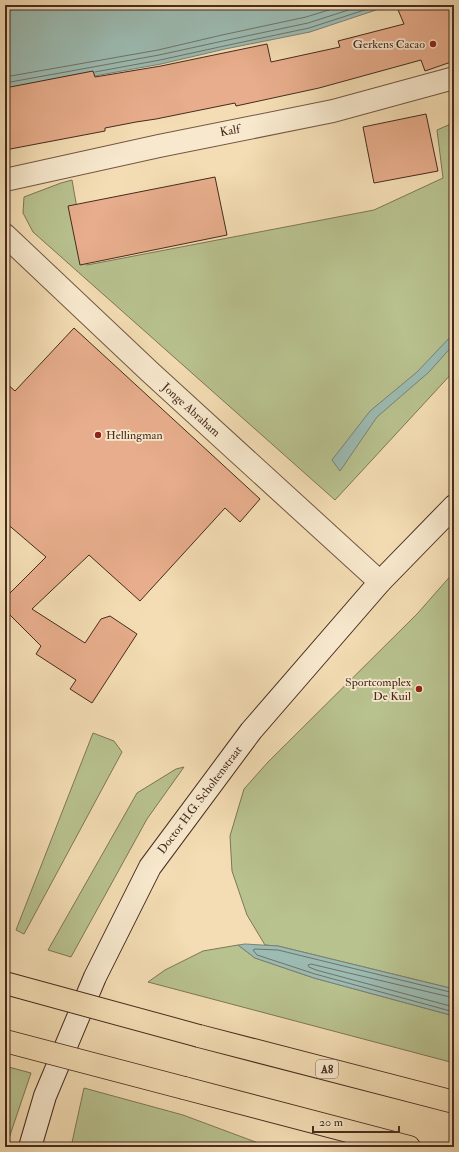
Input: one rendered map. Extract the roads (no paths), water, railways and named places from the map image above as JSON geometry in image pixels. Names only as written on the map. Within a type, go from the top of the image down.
[{"type":"highway","name":"A8","points":[[5,983],[200,1036],[454,1102]]},
{"type":"highway","points":[[5,1041],[409,1147]]},
{"type":"street","name":"Kalf","points":[[5,180],[333,110],[454,78]]},
{"type":"street","name":"Jonge Abraham","points":[[5,235],[150,372],[380,582]]},
{"type":"street","name":"Doctor H.G. Scholtenstraat","points":[[30,1147],[45,1096],[95,976],[150,867],[251,731],[380,582],[454,506]]},
{"type":"water","points":[[5,5],[391,5],[310,32],[225,49],[161,64],[5,92]]},
{"type":"water","points":[[454,333],[454,344],[429,372],[377,417],[340,471],[332,460],[370,411],[417,372]]},
{"type":"water","points":[[238,945],[278,946],[454,989],[454,1016],[314,978],[255,958]]},
{"type":"place","name":"Gerkens Cacao","points":[[433,44]]},
{"type":"place","name":"Hellingman","points":[[98,435]]},
{"type":"place","name":"Sportcomplex De Kuil","points":[[419,689]]}]
